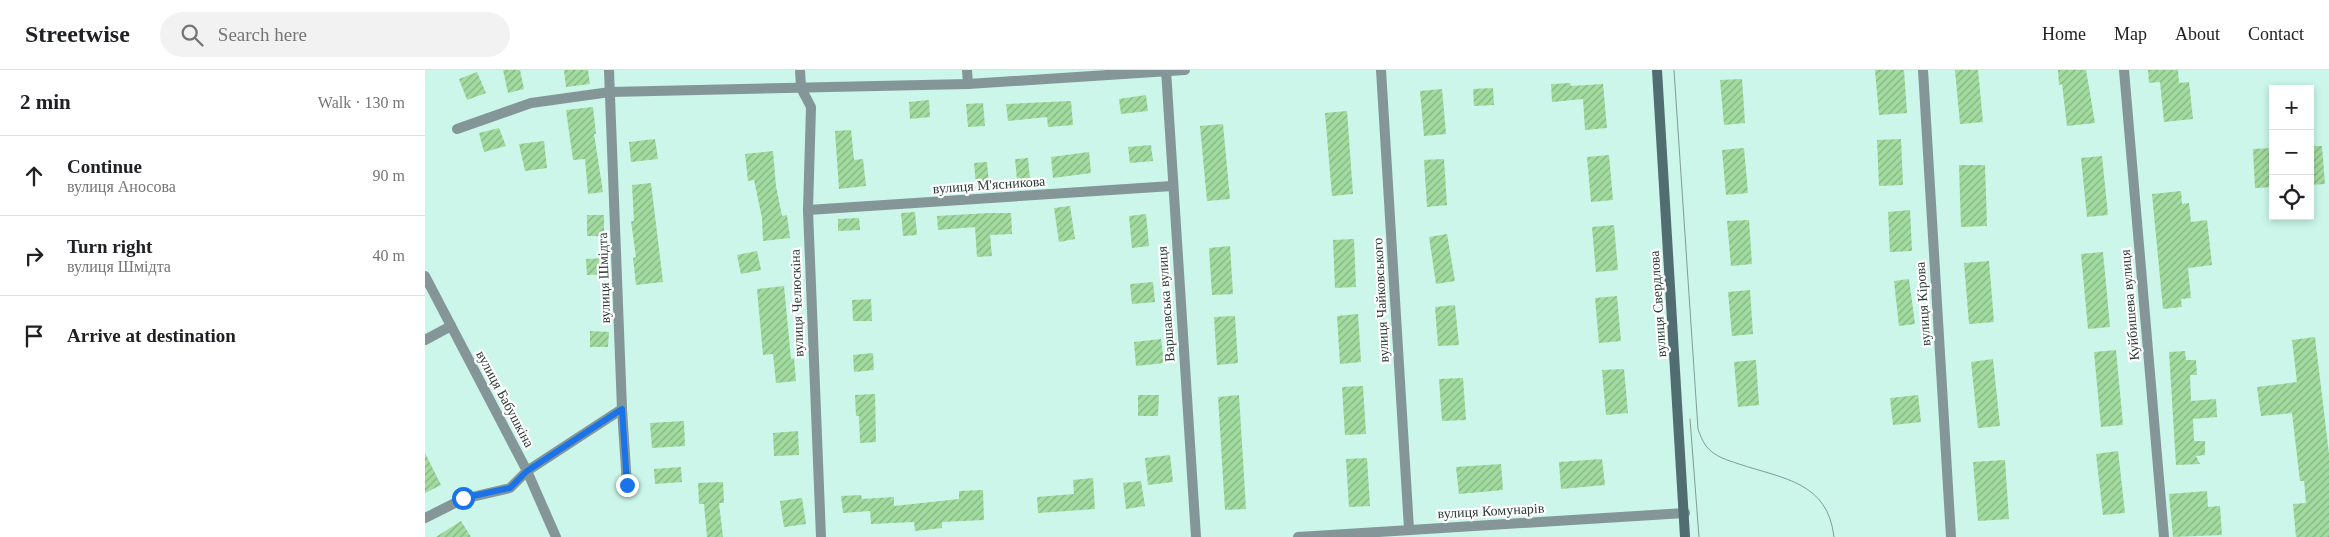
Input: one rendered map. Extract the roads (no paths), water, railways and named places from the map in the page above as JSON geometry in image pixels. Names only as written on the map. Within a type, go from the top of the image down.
[{"type":"street","name":"вулиця Шмідта","points":[[609,70],[622,409],[627,485]]},
{"type":"street","name":"вулиця Челюскіна","points":[[799,70],[801,88],[811,107],[807,210],[821,537]]},
{"type":"street","points":[[967,70],[968,84]]},
{"type":"street","points":[[457,129],[531,102],[610,92],[968,84],[1185,70]]},
{"type":"street","name":"вулиця Чайковського","points":[[1381,70],[1409,529]]},
{"type":"street","name":"вулиця Свердлова","points":[[1657,70],[1685,537]]},
{"type":"street","name":"вулиця Кірова","points":[[1923,70],[1951,537]]},
{"type":"street","name":"Куйбишева вулиця","points":[[2124,70],[2163,537]]},
{"type":"street","name":"Варшавська вулиця","points":[[1166,71],[1196,537]]},
{"type":"street","name":"вулиця М'ясникова","points":[[807,210],[1172,186]]},
{"type":"street","name":"вулиця Бабушкіна","points":[[425,276],[527,471],[556,537]]},
{"type":"street","points":[[425,340],[451,326]]},
{"type":"street","points":[[425,518],[463,498],[510,488],[527,471],[622,409]]},
{"type":"street","name":"вулиця Комунарів","points":[[1298,537],[1685,513]]},
{"type":"tram line","points":[[1674,70],[1698,429],[1706,446],[1717,455],[1787,479],[1813,494],[1823,504],[1830,519],[1834,537]]},
{"type":"tram line","points":[[1690,419],[1699,537]]}]
